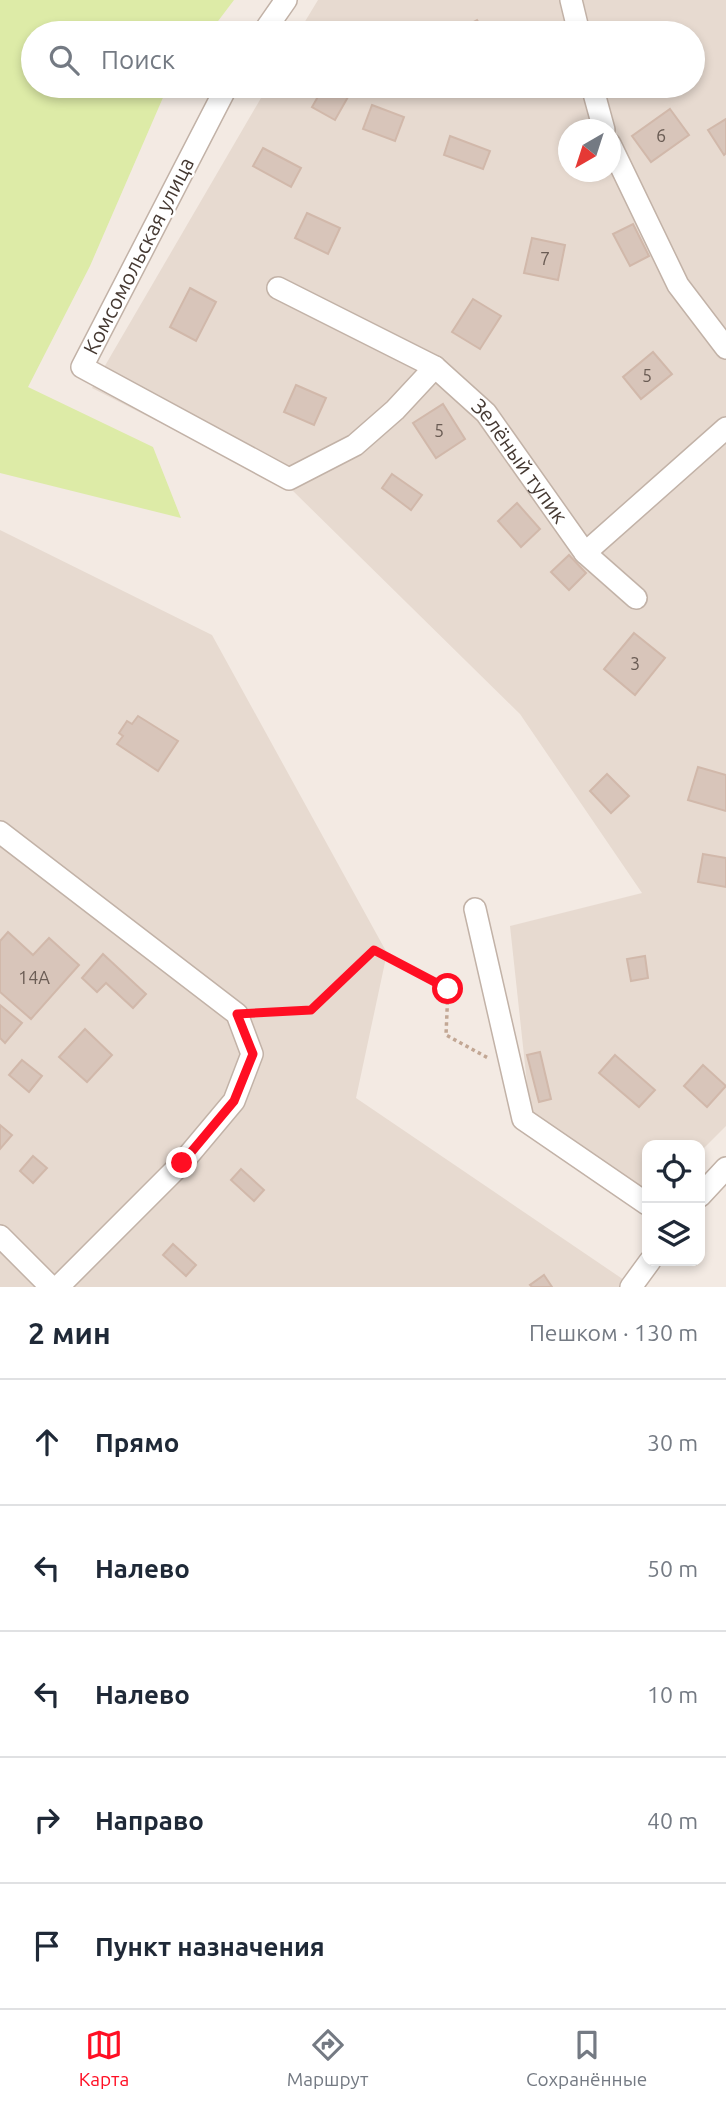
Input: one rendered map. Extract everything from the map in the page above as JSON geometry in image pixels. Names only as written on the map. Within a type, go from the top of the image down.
[{"type":"street","points":[[271,21],[286,0]]},
{"type":"street","points":[[571,0],[576,21]]},
{"type":"street","name":"Комсомольская улица","points":[[221,98],[82,366],[289,479],[355,444],[395,410],[435,367]]},
{"type":"street","points":[[595,98],[601,119]]},
{"type":"street","points":[[621,165],[678,285],[726,348]]},
{"type":"street","name":"Зелёный тупик","points":[[278,288],[435,367],[486,413],[585,553],[636,598]]},
{"type":"street","points":[[585,553],[726,428]]},
{"type":"street","points":[[0,832],[237,1014],[253,1054],[234,1101],[182,1163],[58,1287]]},
{"type":"street","points":[[475,909],[523,1119],[646,1203]]},
{"type":"street","points":[[705,1191],[726,1168]]},
{"type":"street","points":[[0,1236],[51,1287]]},
{"type":"street","points":[[632,1287],[647,1266]]},
{"type":"path","points":[[237,1014],[311,1010],[374,950],[448,989],[446,1035],[512,1071]]},
{"type":"shaded area","points":[[318,0],[726,0],[726,1126],[705,1147],[705,1140],[642,1140],[642,1198],[530,1111],[510,926],[642,893],[520,714],[292,490],[92,388],[261,98],[705,98],[705,21],[305,21]]},
{"type":"shaded area","points":[[0,530],[212,635],[387,953],[356,1098],[627,1282],[621,1287],[0,1287]]},
{"type":"green space","points":[[0,0],[234,0],[218,21],[21,21],[21,98],[163,98],[90,266],[28,387],[153,447],[181,518],[0,473]]},
{"type":"building","points":[[317,98],[347,98],[335,120],[312,107]]},
{"type":"building","points":[[372,105],[404,117],[395,141],[363,129]]},
{"type":"building","points":[[670,109],[689,135],[651,162],[632,136]]},
{"type":"building","points":[[726,119],[726,153],[724,155],[708,130]]},
{"type":"building","points":[[450,136],[490,151],[483,169],[444,155]]},
{"type":"building","points":[[263,148],[301,168],[291,187],[253,166]]},
{"type":"building","points":[[307,213],[340,228],[328,254],[295,238]]},
{"type":"building","points":[[633,224],[649,256],[630,266],[613,234]]},
{"type":"building","points":[[532,238],[565,245],[558,280],[524,273]]},
{"type":"building","points":[[190,288],[216,302],[196,341],[170,327]]},
{"type":"building","points":[[473,299],[501,316],[480,349],[452,332]]},
{"type":"building","points":[[653,352],[672,374],[641,399],[623,377]]},
{"type":"building","points":[[296,385],[326,398],[314,425],[284,412]]},
{"type":"building","points":[[443,404],[465,439],[436,458],[413,423]]},
{"type":"building","points":[[392,474],[422,495],[411,510],[382,488]]},
{"type":"building","points":[[517,503],[540,529],[521,547],[498,521]]},
{"type":"building","points":[[569,555],[586,573],[569,590],[551,572]]},
{"type":"building","points":[[634,633],[665,658],[635,695],[604,669]]},
{"type":"building","points":[[138,716],[178,741],[158,771],[117,744],[123,736],[119,733],[127,721],[132,724]]},
{"type":"building","points":[[698,767],[726,775],[726,811],[688,800]]},
{"type":"building","points":[[607,774],[629,796],[611,813],[590,791]]},
{"type":"building","points":[[703,854],[726,858],[726,887],[698,882]]},
{"type":"building","points":[[8,932],[33,955],[49,938],[79,965],[31,1019],[0,992],[0,941]]},
{"type":"building","points":[[103,954],[146,994],[133,1008],[106,983],[97,992],[82,978]]},
{"type":"building","points":[[645,956],[648,978],[631,981],[627,959]]},
{"type":"building","points":[[0,1005],[22,1023],[5,1043],[0,1038]]},
{"type":"building","points":[[85,1029],[112,1055],[87,1082],[59,1057]]},
{"type":"building","points":[[540,1052],[551,1099],[539,1102],[527,1055]]},
{"type":"building","points":[[615,1055],[655,1090],[639,1107],[599,1073]]},
{"type":"building","points":[[22,1060],[42,1076],[29,1092],[9,1075]]},
{"type":"building","points":[[703,1065],[726,1086],[707,1107],[684,1086]]},
{"type":"building","points":[[0,1125],[12,1135],[0,1149]]},
{"type":"building","points":[[33,1156],[47,1168],[33,1183],[20,1171]]},
{"type":"building","points":[[241,1169],[264,1190],[254,1201],[231,1180]]},
{"type":"building","points":[[173,1244],[196,1265],[186,1276],[163,1255]]},
{"type":"building","points":[[544,1275],[552,1287],[530,1285]]},
{"type":"route","points":[[182,1163],[234,1101],[253,1054],[237,1014],[311,1010],[374,950],[448,989]]}]
